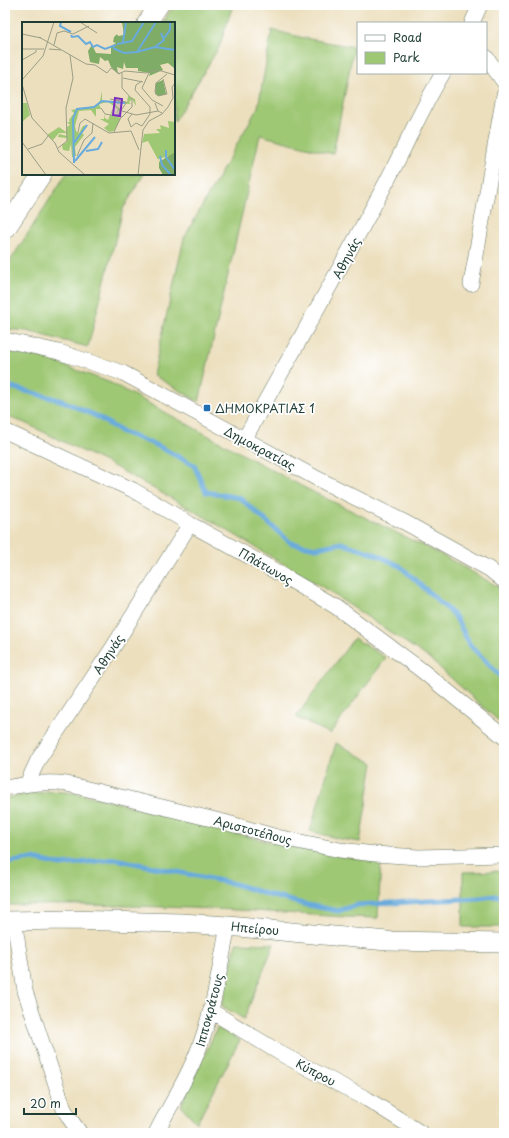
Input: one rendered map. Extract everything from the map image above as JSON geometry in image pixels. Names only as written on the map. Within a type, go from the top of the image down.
[{"type":"street","points":[[148,22],[159,5]]},
{"type":"street","points":[[472,22],[480,5]]},
{"type":"street","points":[[487,58],[504,82]]},
{"type":"street","name":"Αθηνάς","points":[[244,440],[387,182],[431,92],[442,74]]},
{"type":"street","points":[[471,284],[504,95]]},
{"type":"street","points":[[5,230],[41,175]]},
{"type":"street","name":"Δημοκρατίας","points":[[5,340],[59,352],[123,373],[244,440],[406,523],[503,576]]},
{"type":"street","name":"Πλάτωνος","points":[[5,431],[133,490],[190,524],[336,606],[420,669],[504,737]]},
{"type":"street","name":"Αθηνάς","points":[[27,784],[38,760],[112,649],[190,524]]},
{"type":"street","name":"Αριστοτέλους","points":[[5,788],[27,784],[54,782],[224,822],[277,837],[340,850],[418,857],[504,855]]},
{"type":"street","points":[[9,920],[29,1004],[64,1109],[80,1133]]},
{"type":"street","name":"Ηπείρου","points":[[9,920],[70,920],[228,926],[387,941],[504,943]]},
{"type":"street","name":"Ιπποκράτους","points":[[156,1133],[193,1063],[203,1036],[210,1011],[228,926]]},
{"type":"street","name":"Κύπρου","points":[[210,1011],[285,1056],[367,1099],[421,1133]]},
{"type":"green space","points":[[173,5],[233,5],[219,47],[175,120],[175,22],[164,22]]},
{"type":"green space","points":[[272,30],[304,38],[354,47],[333,154],[260,135],[199,402],[153,375],[184,238],[258,107]]},
{"type":"green space","points":[[65,175],[143,175],[123,209],[88,347],[27,331],[5,329],[5,269]]},
{"type":"green space","points":[[5,351],[44,358],[111,383],[307,489],[442,555],[504,590],[504,726],[429,658],[321,586],[203,516],[113,466],[25,423],[5,416]]},
{"type":"green space","points":[[354,638],[386,658],[330,734],[296,717]]},
{"type":"green space","points":[[336,743],[373,763],[360,842],[340,839],[310,831]]},
{"type":"green space","points":[[50,791],[91,796],[297,848],[381,862],[378,918],[162,907],[5,905],[5,798]]},
{"type":"green space","points":[[504,871],[504,927],[463,927],[463,872]]},
{"type":"green space","points":[[236,943],[274,944],[244,1019],[222,1006]]},
{"type":"green space","points":[[217,1028],[240,1040],[197,1123],[181,1106]]},
{"type":"waterway","points":[[5,383],[11,387],[63,401],[96,416],[122,432],[156,445],[194,465],[206,492],[240,498],[291,543],[317,548],[341,543],[375,554],[400,566],[455,616],[470,645],[504,680]]},
{"type":"waterway","points":[[5,863],[33,859],[61,865],[115,859],[235,884],[303,904],[338,911],[357,905],[479,898],[504,895]]},
{"type":"place","name":"ΔΗΜΟΚΡΑΤΙΑΣ 1","points":[[207,408]]}]
